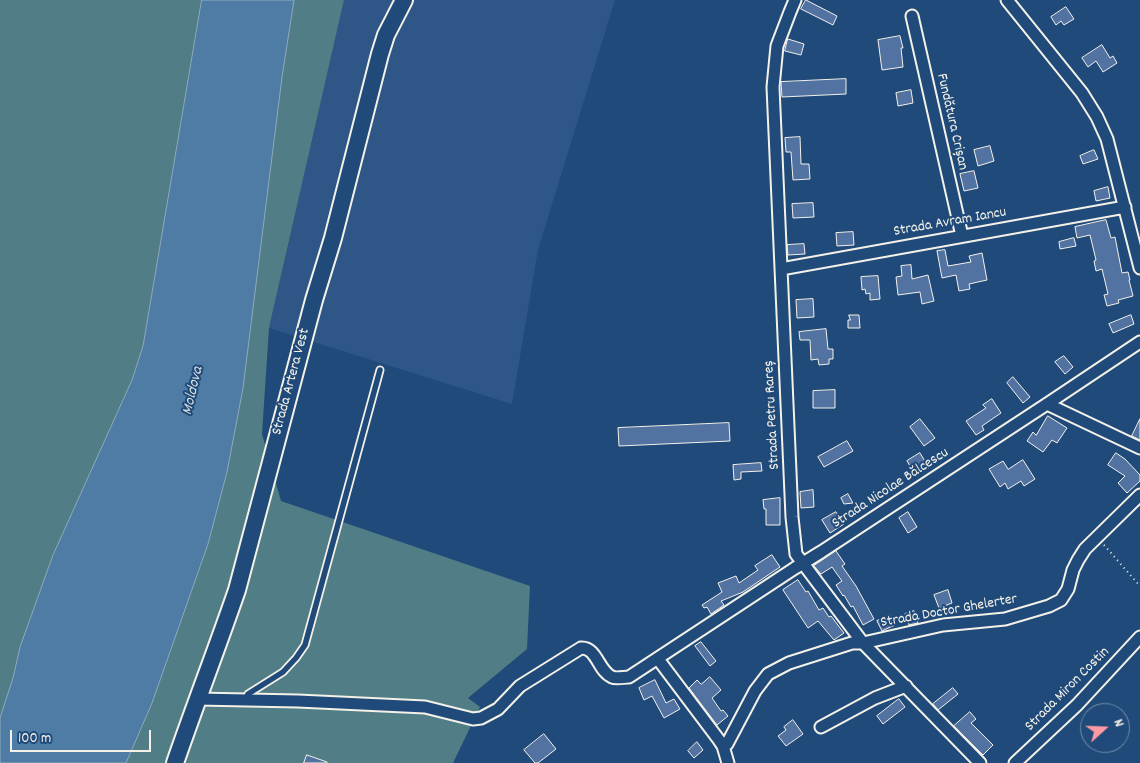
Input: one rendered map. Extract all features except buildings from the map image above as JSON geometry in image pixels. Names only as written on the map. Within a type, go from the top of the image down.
[{"type":"main road","name":"Strada Artera Vest","points":[[175,763],[196,699],[237,590],[314,300],[333,238],[380,54],[386,35],[404,0]]},
{"type":"street","name":"Strada Petru Rareș","points":[[796,0],[777,46],[773,87],[792,517],[796,554],[862,643],[980,763]]},
{"type":"street","points":[[1007,0],[1082,93],[1097,117],[1107,139],[1140,268]]},
{"type":"street","name":"Fundătura Crișan","points":[[912,16],[962,236]]},
{"type":"street","name":"Strada Avram Iancu","points":[[781,269],[1125,207]]},
{"type":"street","name":"Strada Nicolae Bălcescu","points":[[246,699],[425,707],[472,719],[482,718],[498,709],[520,686],[581,648],[587,647],[604,670],[612,677],[628,678],[1140,342]]},
{"type":"street","points":[[1047,404],[1140,448]]},
{"type":"street","name":"Strada Doctor Ghelerter","points":[[723,746],[727,744],[755,691],[768,674],[789,663],[852,643],[862,643],[944,625],[1005,619],[1049,606],[1061,600],[1068,589],[1073,570],[1085,549],[1140,496]]},
{"type":"street","name":"Strada Miron Costin","points":[[1015,763],[1077,705],[1140,637]]},
{"type":"street","points":[[658,659],[723,746],[728,763]]},
{"type":"street","points":[[821,727],[876,698],[906,686]]},
{"type":"street","points":[[196,699],[246,699]]},
{"type":"lane","points":[[246,699],[248,694],[283,672],[305,645],[380,370]]},
{"type":"path","points":[[1097,538],[1140,586]]},
{"type":"shaded area","points":[[344,0],[615,0],[538,250],[512,404],[269,328]]},
{"type":"green space","points":[[0,0],[202,0],[143,346],[132,380],[53,555],[20,647],[13,678],[0,718]]},
{"type":"green space","points":[[294,0],[344,0],[269,328],[262,434],[281,501],[530,586],[527,649],[468,698],[480,707],[453,763],[126,763],[152,703],[208,544],[227,472],[243,388],[282,77]]},
{"type":"water","name":"Moldova","points":[[202,0],[294,0],[282,77],[243,388],[227,472],[208,544],[152,703],[126,763],[0,763],[0,718],[13,678],[20,647],[53,555],[132,380],[143,346]]}]
